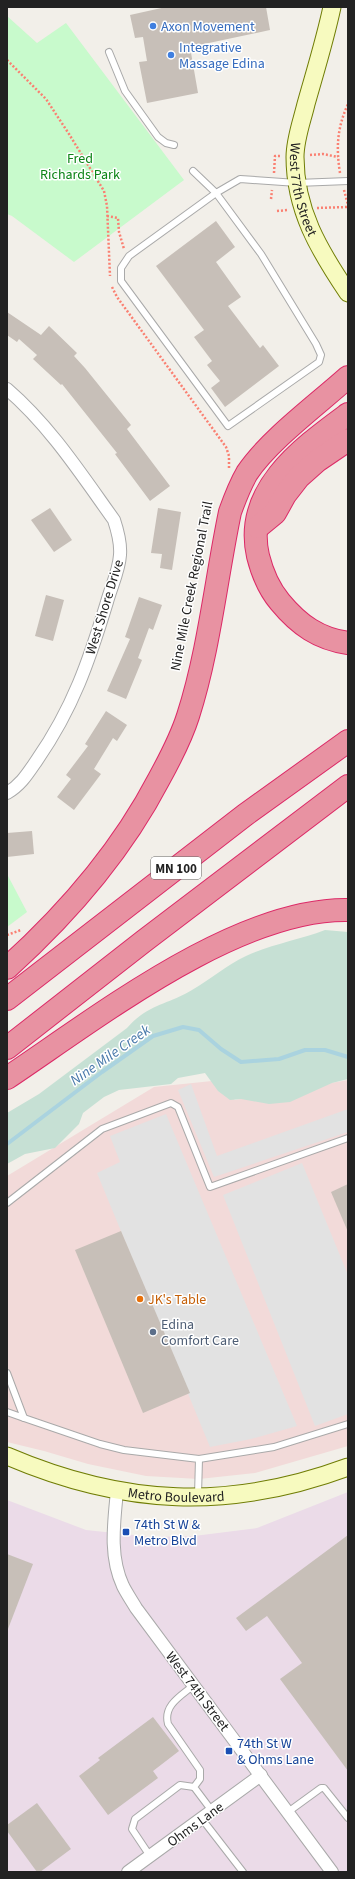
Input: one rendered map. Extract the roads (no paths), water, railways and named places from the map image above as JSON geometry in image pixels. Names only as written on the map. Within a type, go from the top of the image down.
[{"type":"highway","points":[[7,968],[76,901],[109,859],[144,808],[171,757],[188,717],[200,672],[230,512],[237,492],[248,472],[278,439],[348,377]]},
{"type":"highway","points":[[348,414],[308,444],[291,459],[276,478],[265,497],[256,529],[256,545],[262,569],[277,598],[292,617],[310,631],[332,641],[348,643]]},
{"type":"highway","points":[[256,529],[274,513],[285,495],[299,477],[317,461],[348,440]]},
{"type":"highway","name":"MN 100","points":[[7,999],[245,815],[348,740]]},
{"type":"highway","name":"MN 100","points":[[7,1048],[144,941],[348,786]]},
{"type":"highway","points":[[7,1078],[132,994],[187,962],[234,938],[272,923],[310,913],[348,910]]},
{"type":"street","name":"West 77th Street","points":[[332,7],[298,132],[295,156],[297,183],[302,209],[323,256],[348,293]]},
{"type":"street","name":"West Shore Drive","points":[[7,389],[23,403],[65,452],[114,520],[120,538],[120,556],[115,574],[91,653],[74,697],[52,738],[26,776],[17,788],[7,793]]},
{"type":"street","name":"Metro Boulevard","points":[[7,1456],[40,1470],[86,1484],[117,1491],[182,1498],[230,1496],[278,1489],[324,1476],[348,1467]]},
{"type":"street","name":"West 74th Street","points":[[117,1491],[114,1546],[116,1566],[123,1586],[136,1608],[332,1872]]},
{"type":"street","name":"Ohms Lane","points":[[128,1872],[261,1775]]},
{"type":"lane","points":[[109,52],[125,91],[158,137],[174,145]]},
{"type":"lane","points":[[193,171],[216,193],[261,254],[316,344],[321,355],[319,362],[228,426],[121,281],[121,268],[129,256],[216,193],[240,180],[297,183],[345,181]]},
{"type":"lane","points":[[7,1203],[102,1129],[171,1103],[178,1106],[210,1187],[348,1138]]},
{"type":"lane","points":[[7,1373],[24,1418]]},
{"type":"lane","points":[[7,1412],[100,1444],[124,1450],[199,1459],[274,1447],[348,1424]]},
{"type":"lane","points":[[198,1497],[199,1459]]},
{"type":"lane","points":[[194,1685],[172,1704],[167,1710],[166,1717],[168,1724],[200,1770],[200,1779],[194,1787]]},
{"type":"lane","points":[[150,1856],[132,1829],[135,1819],[180,1785],[194,1787],[212,1811]]},
{"type":"lane","points":[[288,1812],[321,1788],[324,1788],[348,1818]]},
{"type":"lane","points":[[202,1819],[243,1872]]},
{"type":"waterway","name":"Nine Mile Creek","points":[[7,1144],[102,1072],[153,1036],[183,1027],[199,1030],[221,1049],[241,1062],[279,1059],[305,1050],[325,1050],[348,1057]]},
{"type":"place","name":"Axon Movement","points":[[153,26]]},
{"type":"place","name":"Integrative Massage Edina","points":[[171,55]]},
{"type":"place","name":"JK's Table","points":[[140,1299]]},
{"type":"place","name":"Edina Comfort Care","points":[[153,1332]]},
{"type":"place","name":"74th St W & Metro Blvd","points":[[126,1532]]},
{"type":"place","name":"74th St W & Ohms Lane","points":[[229,1751]]},
{"type":"park label","name":"Fred Richards Park","points":[[80,166]]}]
